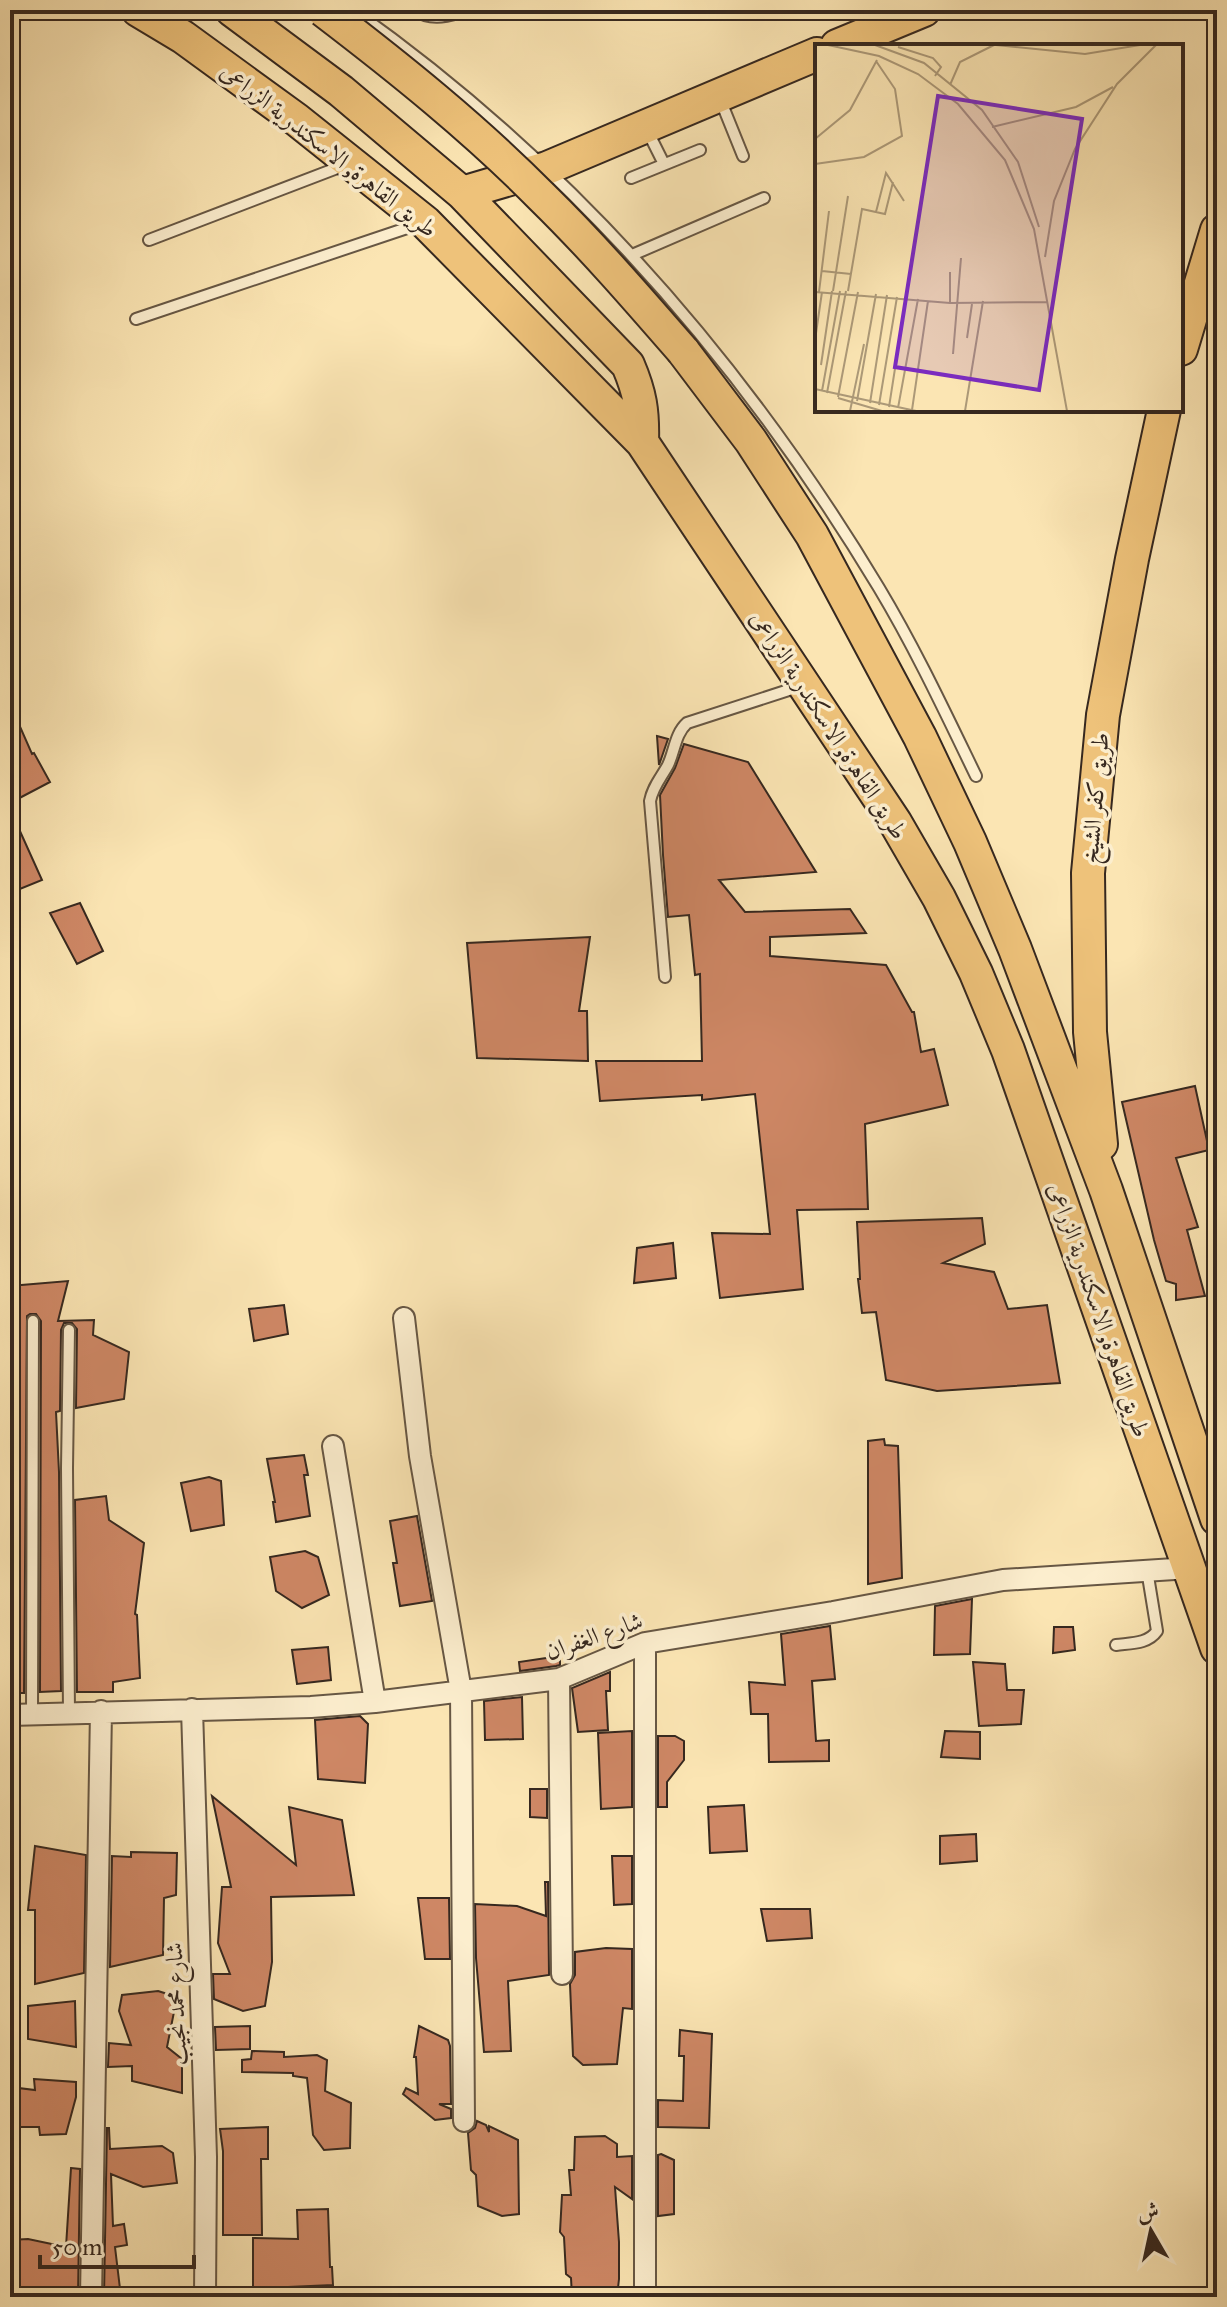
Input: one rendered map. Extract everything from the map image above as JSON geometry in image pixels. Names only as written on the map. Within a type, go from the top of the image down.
[{"type":"highway","name":"طريق القاهرة, الاسكندرية الزراعى","points":[[138,10],[195,46],[297,120],[425,222],[642,442],[895,822],[939,898],[976,973],[1008,1050],[1217,1648]]},
{"type":"highway","points":[[232,10],[341,91],[462,193],[628,365],[638,390],[643,416],[642,442]]},
{"type":"highway","name":"طريق القاهرة, الاسكندرية الزراعى","points":[[323,10],[464,124],[540,194],[614,271],[683,351],[751,441],[812,535],[920,737],[970,842],[1015,949],[1106,1190],[1217,1519]]},
{"type":"highway","points":[[842,44],[924,10]]},
{"type":"highway","points":[[462,193],[547,168],[815,55]]},
{"type":"highway","points":[[1183,342],[1217,230]]},
{"type":"highway","name":"طريق كفر الشيخ","points":[[1106,1190],[1090,1032],[1088,873],[1103,715],[1164,412]]},
{"type":"street","points":[[404,1318],[420,1456],[461,1691],[464,2121]]},
{"type":"street","points":[[333,1446],[375,1702]]},
{"type":"street","name":"شارع الغفران","points":[[10,1715],[311,1707],[375,1702],[559,1679],[645,1643],[1003,1580],[1190,1568]]},
{"type":"street","points":[[645,1643],[645,2297]]},
{"type":"street","points":[[559,1679],[562,1974]]},
{"type":"street","name":"شارع محمد نجيب","points":[[192,1709],[206,2157],[205,2297]]},
{"type":"street","points":[[91,2297],[101,1711]]},
{"type":"lane","points":[[353,10],[489,116],[547,168],[632,255],[728,369],[825,501],[880,590],[931,682],[976,776]]},
{"type":"lane","points":[[366,19],[377,10]]},
{"type":"lane","points":[[415,10],[434,18],[472,10]]},
{"type":"lane","points":[[718,95],[743,156]]},
{"type":"lane","points":[[645,126],[664,164]]},
{"type":"lane","points":[[631,178],[700,150]]},
{"type":"lane","points":[[149,240],[351,163]]},
{"type":"lane","points":[[632,255],[764,198]]},
{"type":"lane","points":[[136,319],[425,222]]},
{"type":"lane","points":[[665,977],[650,801],[652,789],[666,768],[682,728],[694,719],[804,685]]},
{"type":"lane","points":[[32,1714],[33,1321]]},
{"type":"lane","points":[[69,1330],[69,1713]]},
{"type":"lane","points":[[1116,1645],[1146,1641],[1157,1631],[1147,1570]]},
{"type":"building","points":[[10,704],[32,754],[50,782],[10,803]]},
{"type":"building","points":[[657,736],[668,739],[659,765]]},
{"type":"building","points":[[684,744],[748,762],[816,872],[719,880],[745,912],[850,909],[866,933],[770,937],[770,956],[886,965],[914,1012],[921,1052],[934,1049],[948,1105],[865,1124],[868,1209],[797,1210],[803,1289],[720,1298],[712,1233],[770,1234],[755,1094],[702,1100],[702,1095],[600,1101],[596,1061],[702,1061],[700,974],[695,975],[689,915],[668,917],[663,855],[660,795]]},
{"type":"building","points":[[10,809],[42,880],[10,893]]},
{"type":"building","points":[[80,903],[103,951],[77,964],[50,913]]},
{"type":"building","points":[[590,937],[579,1011],[587,1011],[588,1061],[477,1058],[467,943]]},
{"type":"building","points":[[1195,1086],[1209,1150],[1176,1158],[1198,1227],[1187,1230],[1205,1296],[1176,1300],[1176,1284],[1166,1281],[1154,1240],[1122,1102]]},
{"type":"building","points":[[982,1218],[985,1244],[943,1263],[994,1272],[1008,1309],[1047,1305],[1060,1383],[937,1391],[886,1380],[876,1312],[862,1313],[857,1222]]},
{"type":"building","points":[[673,1243],[676,1278],[634,1283],[637,1248]]},
{"type":"building","points":[[68,1281],[58,1321],[94,1320],[93,1335],[129,1352],[124,1399],[76,1408],[77,1329],[72,1323],[64,1323],[61,1330],[60,1411],[56,1412],[61,1691],[40,1692],[41,1321],[36,1314],[27,1316],[24,1693],[10,1693],[10,1286]]},
{"type":"building","points":[[284,1305],[288,1334],[254,1341],[249,1309]]},
{"type":"building","points":[[884,1439],[885,1445],[898,1446],[902,1578],[868,1584],[868,1441]]},
{"type":"building","points":[[304,1455],[310,1516],[276,1522],[267,1459]]},
{"type":"building","points":[[209,1477],[221,1481],[224,1525],[191,1531],[181,1483]]},
{"type":"building","points":[[106,1496],[109,1520],[144,1543],[135,1614],[140,1678],[113,1682],[113,1692],[77,1692],[75,1500]]},
{"type":"building","points":[[417,1516],[432,1601],[400,1606],[390,1521]]},
{"type":"building","points":[[305,1551],[318,1557],[329,1595],[302,1608],[276,1591],[270,1557]]},
{"type":"building","points":[[972,1599],[970,1654],[934,1655],[935,1606]]},
{"type":"building","points":[[830,1626],[835,1679],[812,1681],[816,1741],[829,1740],[829,1761],[769,1762],[768,1714],[751,1714],[749,1682],[785,1685],[781,1634]]},
{"type":"building","points":[[1054,1627],[1073,1627],[1075,1650],[1053,1653]]},
{"type":"building","points":[[328,1647],[331,1680],[297,1684],[292,1650]]},
{"type":"building","points":[[560,1656],[560,1665],[520,1671],[519,1662]]},
{"type":"building","points":[[973,1662],[1005,1664],[1007,1690],[1024,1690],[1021,1724],[979,1726]]},
{"type":"building","points":[[610,1672],[610,1691],[606,1691],[608,1730],[578,1732],[572,1688]]},
{"type":"building","points":[[522,1697],[523,1739],[485,1740],[484,1701]]},
{"type":"building","points":[[360,1716],[368,1724],[365,1783],[318,1779],[315,1720]]},
{"type":"building","points":[[632,1731],[632,1807],[601,1809],[598,1733]]},
{"type":"building","points":[[945,1731],[980,1732],[980,1759],[941,1757]]},
{"type":"building","points":[[658,1736],[675,1736],[684,1741],[684,1760],[667,1782],[667,1807],[658,1807]]},
{"type":"building","points":[[530,1789],[547,1789],[547,1818],[530,1817]]},
{"type":"building","points":[[212,1796],[296,1865],[289,1807],[342,1820],[354,1895],[271,1897],[272,1962],[265,2006],[243,2011],[214,1999],[213,1974],[230,1974],[218,1943],[222,1887],[231,1887]]},
{"type":"building","points":[[744,1805],[747,1851],[710,1853],[708,1807]]},
{"type":"building","points":[[976,1834],[977,1861],[940,1864],[940,1836]]},
{"type":"building","points":[[35,1846],[86,1855],[84,1973],[35,1984],[35,1910],[28,1910]]},
{"type":"building","points":[[131,1852],[177,1853],[176,1895],[164,1898],[163,1955],[110,1967],[112,1856],[131,1857]]},
{"type":"building","points":[[612,1856],[632,1856],[632,1904],[614,1905]]},
{"type":"building","points":[[545,1882],[548,1882],[549,1975],[508,1981],[511,2051],[484,2052],[475,1904],[517,1906],[546,1916]]},
{"type":"building","points":[[418,1898],[449,1898],[450,1959],[425,1959]]},
{"type":"building","points":[[761,1909],[810,1909],[812,1938],[767,1941]]},
{"type":"building","points":[[632,1949],[632,2009],[623,2008],[617,2064],[583,2065],[573,2056],[570,1984],[575,1975],[575,1952]]},
{"type":"building","points":[[158,1991],[177,1997],[167,2047],[182,2059],[182,2093],[132,2081],[132,2066],[108,2067],[109,2043],[131,2045],[119,2011],[122,1995]]},
{"type":"building","points":[[75,2001],[76,2047],[28,2039],[28,2006]]},
{"type":"building","points":[[250,2026],[250,2049],[216,2050],[215,2027]]},
{"type":"building","points":[[419,2026],[448,2040],[451,2104],[439,2104],[451,2109],[451,2118],[435,2120],[403,2094],[406,2088],[418,2094],[414,2057]]},
{"type":"building","points":[[680,2030],[712,2034],[709,2128],[658,2127],[658,2100],[683,2101],[684,2056],[679,2056]]},
{"type":"building","points":[[252,2051],[284,2052],[284,2057],[317,2055],[327,2060],[325,2091],[351,2103],[350,2148],[324,2150],[313,2135],[307,2078],[293,2076],[293,2073],[242,2072],[242,2060],[251,2059]]},
{"type":"building","points":[[34,2079],[76,2082],[76,2097],[66,2134],[40,2135],[39,2127],[10,2127],[10,2087],[35,2090]]},
{"type":"building","points":[[477,2121],[486,2125],[489,2132],[489,2126],[518,2140],[519,2214],[502,2216],[478,2206],[468,2133],[475,2128]]},
{"type":"building","points":[[268,2127],[268,2159],[261,2159],[262,2235],[223,2235],[220,2129]]},
{"type":"building","points":[[107,2128],[110,2149],[162,2146],[173,2153],[177,2183],[143,2187],[111,2174],[113,2226],[124,2224],[127,2245],[115,2247],[121,2297],[104,2297]]},
{"type":"building","points":[[605,2136],[617,2144],[617,2157],[632,2156],[632,2199],[615,2187],[619,2242],[617,2297],[572,2297],[571,2278],[566,2274],[564,2237],[560,2232],[562,2195],[571,2195],[569,2170],[574,2170],[575,2137]]},
{"type":"building","points":[[658,2155],[674,2160],[674,2214],[658,2216]]},
{"type":"building","points":[[71,2168],[80,2169],[78,2297],[10,2297],[10,2240],[28,2239],[66,2247]]},
{"type":"building","points":[[328,2209],[333,2285],[289,2287],[289,2297],[253,2297],[253,2238],[298,2239],[297,2210]]}]
